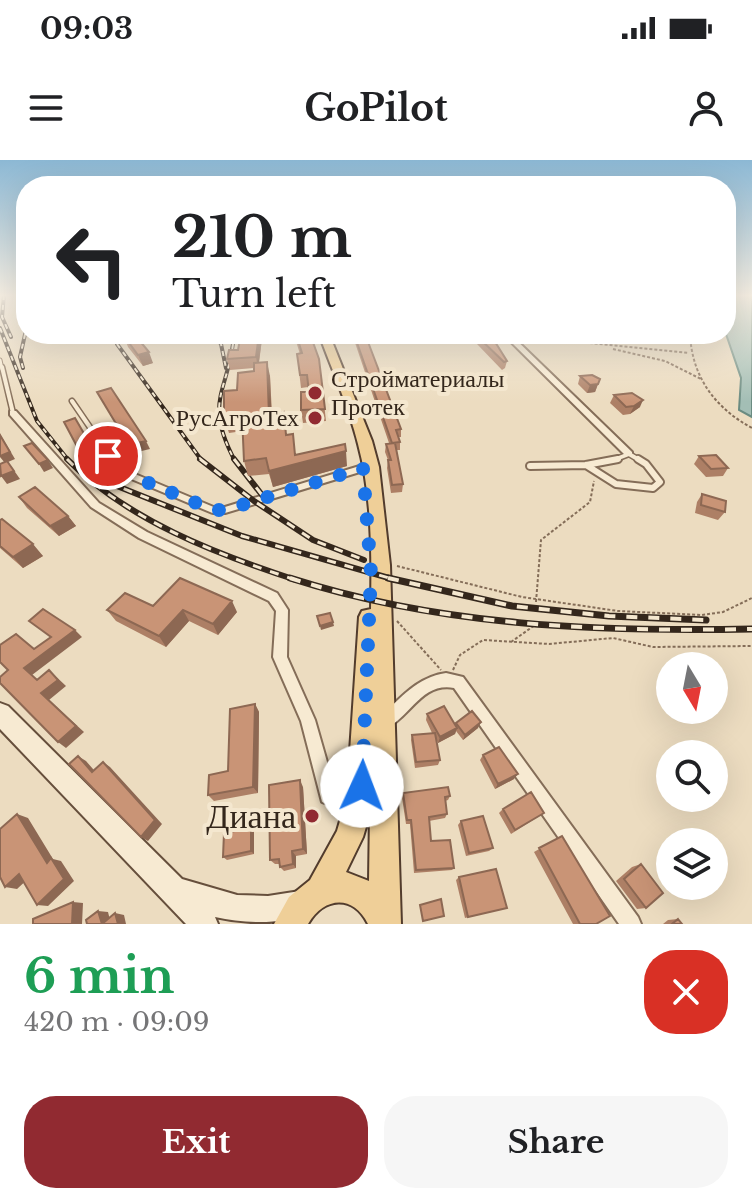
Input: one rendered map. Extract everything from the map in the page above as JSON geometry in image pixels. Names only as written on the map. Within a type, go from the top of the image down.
[{"type":"main road","points":[[304,906],[344,848],[359,809],[371,573],[363,468],[358,442],[325,344]]},
{"type":"main road","points":[[326,344],[365,441],[371,467],[381,565],[385,924]]},
{"type":"main road","points":[[304,906],[344,885],[358,890],[371,900],[385,924]]},
{"type":"street","points":[[518,344],[629,454]]},
{"type":"street","points":[[13,413],[95,505],[143,535],[273,597],[282,610],[280,657],[308,720],[328,796],[359,809]]},
{"type":"street","points":[[381,725],[412,693],[449,679],[465,688],[631,924]]},
{"type":"street","points":[[0,714],[204,924]]},
{"type":"street","points":[[174,890],[214,906],[252,911],[304,906]]},
{"type":"lane","points":[[0,360],[13,413]]},
{"type":"lane","points":[[72,401],[120,471],[213,510],[225,510],[363,468]]},
{"type":"lane","points":[[530,466],[621,460],[629,454],[646,464],[660,482],[653,488],[639,489],[612,482],[585,464]]},
{"type":"path","points":[[593,344],[665,361],[703,380]]},
{"type":"path","points":[[689,344],[689,353],[713,398],[734,420],[752,428]]},
{"type":"path","points":[[604,347],[689,353]]},
{"type":"path","points":[[536,602],[541,540],[558,523],[588,507],[596,493],[593,472]]},
{"type":"path","points":[[388,563],[536,602],[606,611],[691,616],[721,613],[739,601],[752,598]]},
{"type":"path","points":[[390,613],[449,679],[460,655],[469,646],[483,640],[549,644],[613,638],[653,647],[752,646]]},
{"type":"path","points":[[510,642],[535,625]]},
{"type":"water","points":[[736,331],[752,331],[752,417],[739,410],[741,378],[729,344],[736,344]]},
{"type":"building","points":[[130,344],[142,344],[149,352],[138,355]]},
{"type":"building","points":[[239,344],[258,344],[256,357],[227,359],[229,350],[238,350]]},
{"type":"building","points":[[299,344],[314,344],[319,359],[325,409],[301,410],[301,392],[309,392],[307,375],[300,375],[297,354],[302,353]]},
{"type":"building","points":[[357,344],[369,344],[401,429],[396,430],[400,442],[392,443]]},
{"type":"building","points":[[485,344],[496,344],[507,361],[504,362]]},
{"type":"building","points":[[267,362],[269,414],[284,412],[286,435],[293,434],[295,455],[345,444],[346,451],[269,471],[266,458],[244,461],[242,416],[224,417],[224,391],[237,390],[238,373],[254,371],[254,363]]},
{"type":"building","points":[[592,375],[600,379],[598,384],[590,385],[580,376]]},
{"type":"building","points":[[111,388],[146,441],[129,445],[123,436],[107,442],[101,433],[118,427],[97,392]]},
{"type":"building","points":[[632,393],[643,400],[626,407],[614,395]]},
{"type":"building","points":[[75,418],[97,448],[81,454],[64,422]]},
{"type":"building","points":[[0,435],[10,452],[0,456]]},
{"type":"building","points":[[32,443],[48,460],[39,464],[24,446]]},
{"type":"building","points":[[395,443],[403,484],[392,485],[388,460],[391,460],[386,444]]},
{"type":"building","points":[[716,455],[728,468],[711,469],[699,456]]},
{"type":"building","points":[[7,461],[14,471],[1,476],[0,464]]},
{"type":"building","points":[[35,487],[68,516],[50,526],[19,497]]},
{"type":"building","points":[[702,494],[726,501],[725,512],[701,505]]},
{"type":"building","points":[[2,519],[33,544],[13,557],[0,546]]},
{"type":"building","points":[[180,578],[232,601],[213,624],[183,610],[159,636],[107,610],[125,593],[153,606]]},
{"type":"building","points":[[43,609],[75,630],[24,668],[37,680],[49,670],[58,680],[41,693],[76,726],[58,742],[0,683],[0,677],[8,670],[0,662],[0,645],[16,634],[34,649],[51,637],[29,621]]},
{"type":"building","points":[[330,613],[333,622],[320,626],[317,616]]},
{"type":"building","points":[[255,704],[253,787],[208,795],[209,775],[228,771],[230,709]]},
{"type":"building","points":[[444,706],[457,728],[440,737],[427,714]]},
{"type":"building","points":[[472,711],[481,722],[465,735],[456,723]]},
{"type":"building","points":[[435,733],[440,760],[416,762],[412,735]]},
{"type":"building","points":[[499,747],[518,774],[498,784],[483,755]]},
{"type":"building","points":[[78,756],[92,772],[103,762],[155,820],[141,837],[69,764]]},
{"type":"building","points":[[300,780],[303,849],[292,851],[293,864],[280,867],[279,859],[270,860],[269,785]]},
{"type":"building","points":[[448,787],[450,796],[445,797],[447,814],[429,817],[431,841],[450,840],[454,868],[416,870],[411,820],[407,820],[403,793]]},
{"type":"building","points":[[531,792],[544,813],[515,830],[503,809]]},
{"type":"building","points":[[17,814],[47,863],[51,858],[64,879],[37,905],[19,874],[5,887],[0,877],[0,829]]},
{"type":"building","points":[[483,816],[493,848],[469,853],[461,821]]},
{"type":"building","points":[[251,828],[251,851],[223,857],[224,833]]},
{"type":"building","points":[[562,836],[610,916],[596,924],[580,924],[539,848]]},
{"type":"building","points":[[641,864],[656,884],[656,899],[646,908],[624,879]]},
{"type":"building","points":[[496,869],[507,908],[468,917],[459,877]]},
{"type":"building","points":[[441,899],[444,916],[423,921],[420,905]]},
{"type":"building","points":[[73,902],[72,924],[33,924],[33,919]]},
{"type":"building","points":[[98,911],[102,924],[87,924],[86,920]]},
{"type":"building","points":[[115,913],[118,924],[102,924]]},
{"type":"railway","points":[[1,331],[37,421],[68,460]]},
{"type":"railway","points":[[8,331],[11,337]]},
{"type":"railway","points":[[23,344],[20,357],[23,368]]},
{"type":"railway","points":[[117,344],[201,460]]},
{"type":"railway","points":[[221,344],[226,368]]},
{"type":"railway","points":[[233,344],[219,409],[225,440],[234,459]]},
{"type":"railway","points":[[234,459],[262,495]]},
{"type":"railway","points":[[68,460],[117,500],[174,533],[291,578]]},
{"type":"railway","points":[[201,460],[254,501],[313,540],[364,560]]},
{"type":"railway","points":[[107,482],[242,536],[393,579]]},
{"type":"railway","points":[[291,578],[404,607],[519,623],[635,629],[752,629]]},
{"type":"railway","points":[[291,578],[296,580]]},
{"type":"railway","points":[[388,578],[393,579]]},
{"type":"railway","points":[[393,579],[512,606],[609,616],[706,620]]},
{"type":"place","name":"Стройматериалы Протек","points":[[315,393]]},
{"type":"place","name":"РусАгроТех","points":[[315,418]]},
{"type":"place","name":"Диана","points":[[312,816]]},
{"type":"route","points":[[108,456],[120,471],[154,488],[213,510],[225,510],[363,468],[371,573],[362,786]]}]
